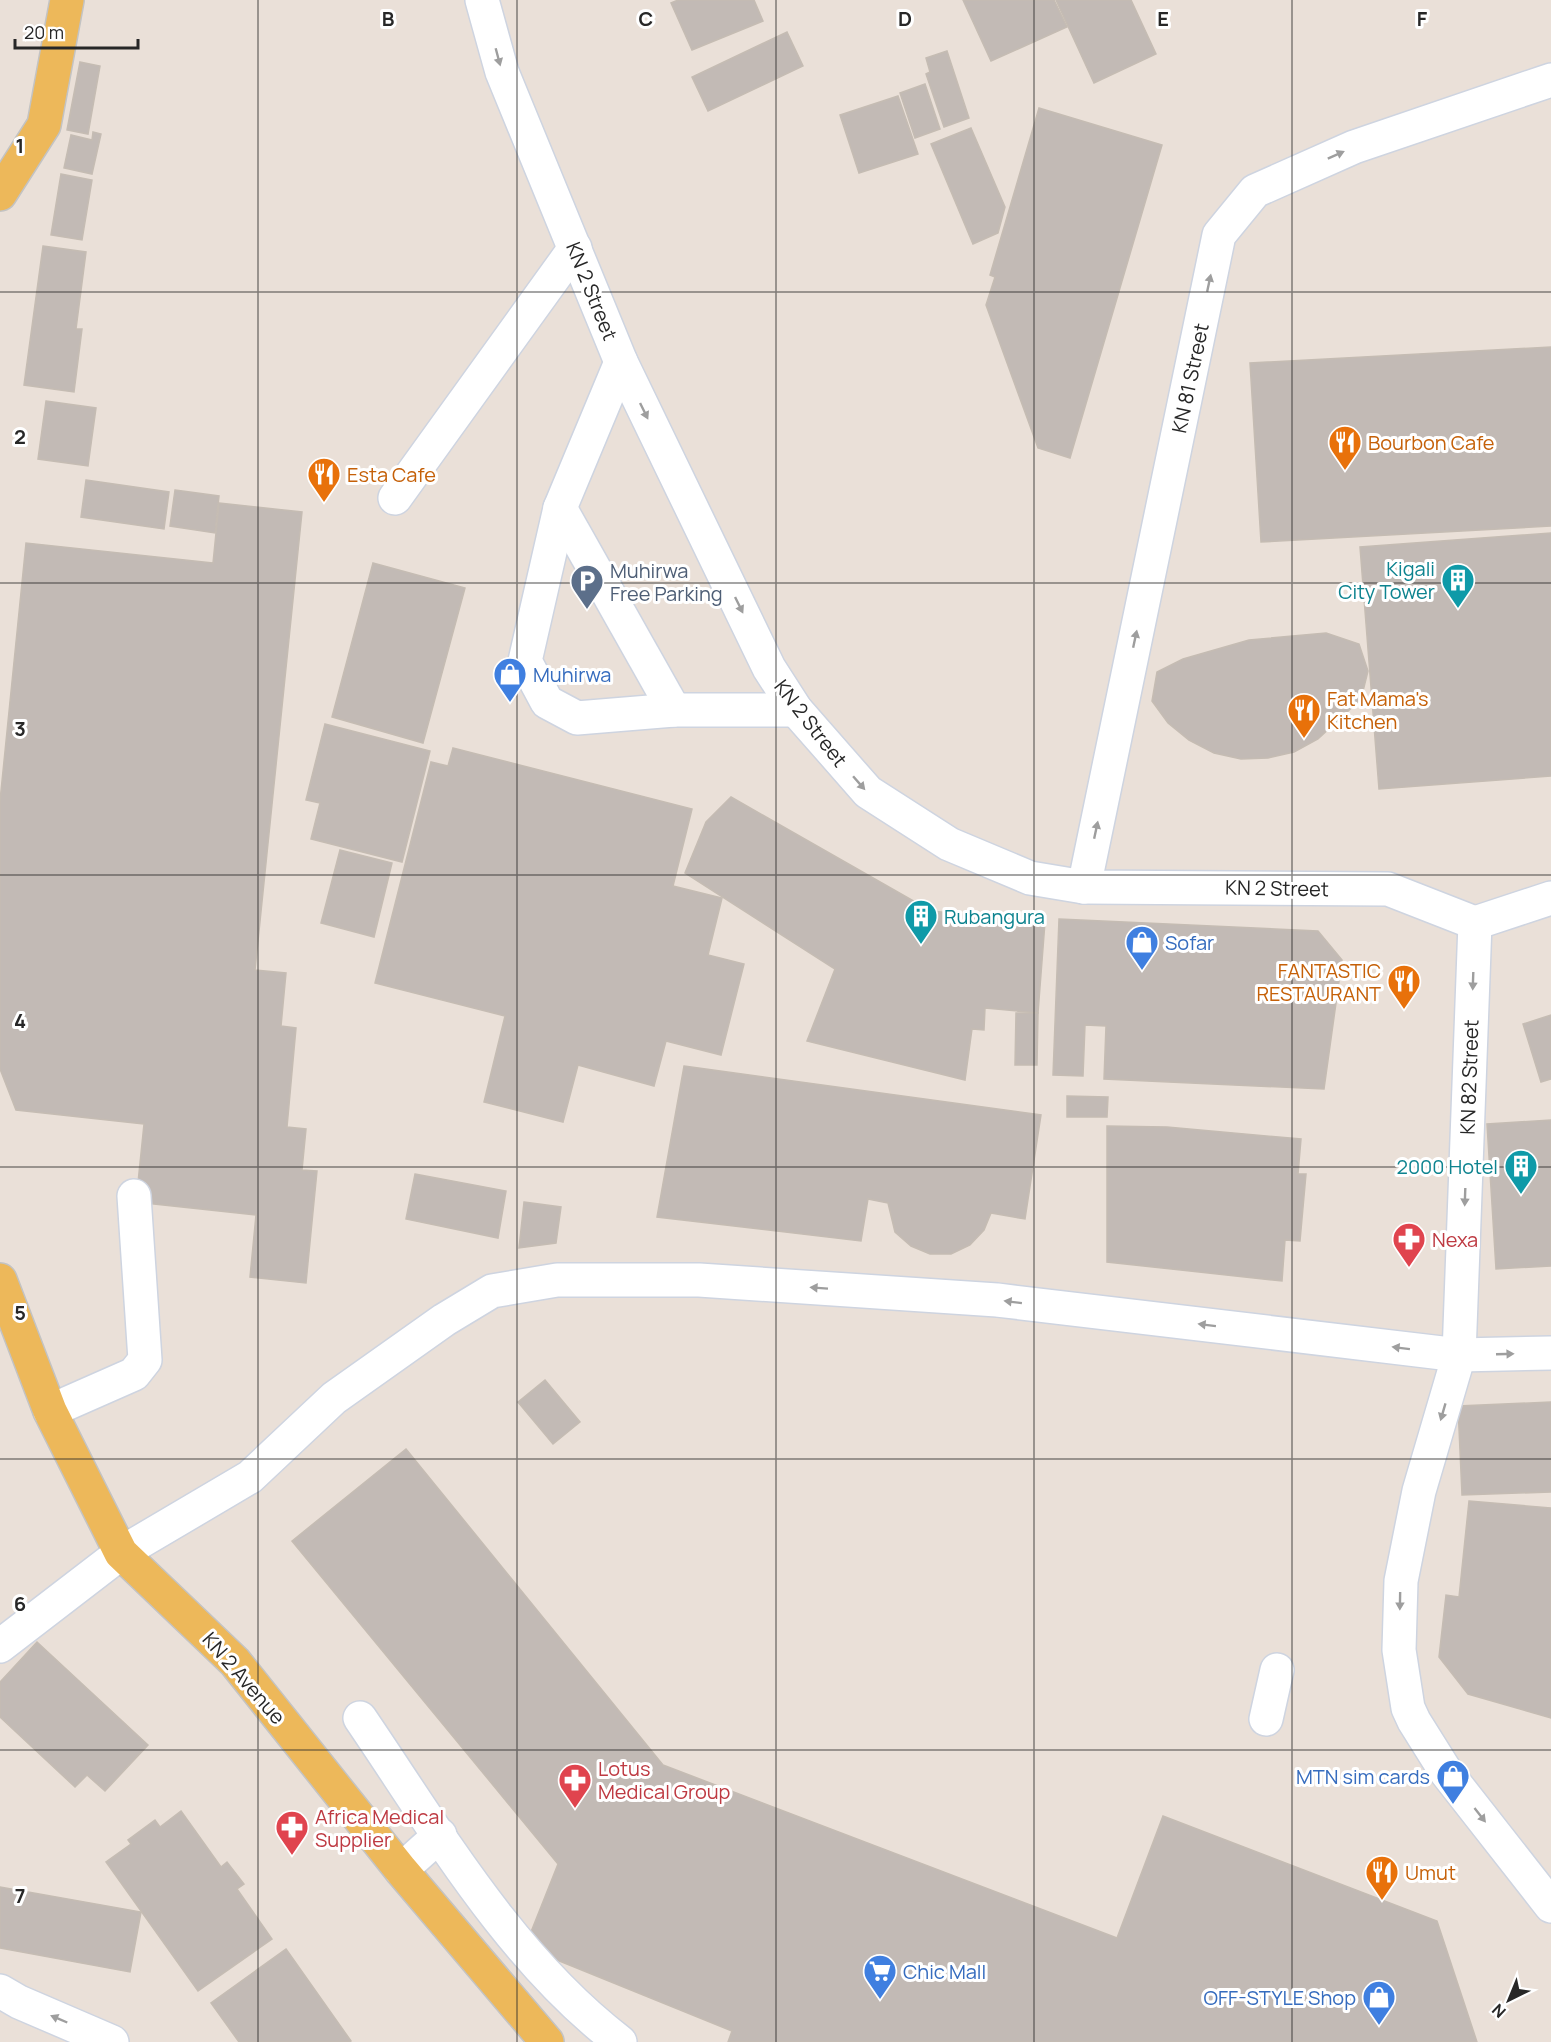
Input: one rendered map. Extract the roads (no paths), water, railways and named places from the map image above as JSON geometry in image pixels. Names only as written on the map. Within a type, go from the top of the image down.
[{"type":"main road","points":[[0,194],[44,125],[67,0]]},
{"type":"main road","name":"KN 2 Avenue","points":[[0,1280],[50,1411],[121,1553],[235,1662],[401,1870],[547,2042]]},
{"type":"street","name":"KN 2 Street","points":[[482,0],[502,72],[621,362],[769,668],[796,710],[868,792],[949,844],[1030,878],[1084,887],[1388,890],[1475,922]]},
{"type":"street","name":"KN 81 Street","points":[[1084,887],[1219,236],[1255,191],[1354,147],[1551,80]]},
{"type":"street","points":[[395,498],[575,248]]},
{"type":"street","points":[[621,362],[560,508],[525,661],[547,702],[577,718],[674,710],[796,710]]},
{"type":"street","points":[[560,508],[674,710]]},
{"type":"street","points":[[1475,922],[1551,898]]},
{"type":"street","name":"KN 82 Street","points":[[1475,922],[1459,1355],[1419,1491],[1401,1581],[1399,1650],[1408,1708],[1414,1721],[1446,1772],[1538,1869],[1551,1906]]},
{"type":"street","points":[[50,1411],[134,1374],[145,1360],[134,1196]]},
{"type":"street","points":[[0,1646],[121,1553],[250,1477],[334,1398],[444,1320],[492,1291],[557,1280],[699,1280],[997,1300],[1459,1355],[1551,1353]]},
{"type":"street","points":[[1266,1719],[1276,1670]]},
{"type":"street","points":[[360,1718],[505,1926],[558,1989],[620,2042]]},
{"type":"street","points":[[401,1870],[440,1835]]},
{"type":"street","points":[[0,1991],[19,2002],[112,2042]]},
{"type":"place","name":"Bourbon Cafe","points":[[1345,471]]},
{"type":"place","name":"Esta Cafe","points":[[324,503]]},
{"type":"place","name":"Kigali City Tower","points":[[1458,609]]},
{"type":"place","name":"Muhirwa Free Parking","points":[[587,610]]},
{"type":"place","name":"Muhirwa","points":[[510,703]]},
{"type":"place","name":"Fat Mama's Kitchen","points":[[1304,739]]},
{"type":"place","name":"Rubangura","points":[[921,945]]},
{"type":"place","name":"Sofar","points":[[1142,971]]},
{"type":"place","name":"FANTASTIC RESTAURANT","points":[[1404,1010]]},
{"type":"place","name":"2000 Hotel","points":[[1521,1195]]},
{"type":"place","name":"Nexa","points":[[1409,1268]]},
{"type":"place","name":"MTN sim cards","points":[[1453,1805]]},
{"type":"place","name":"Lotus Medical Group","points":[[575,1809]]},
{"type":"place","name":"Africa Medical Supplier","points":[[292,1856]]},
{"type":"place","name":"Umut","points":[[1382,1901]]},
{"type":"place","name":"Chic Mall","points":[[880,2000]]},
{"type":"place","name":"OFF-STYLE Shop","points":[[1379,2026]]}]
